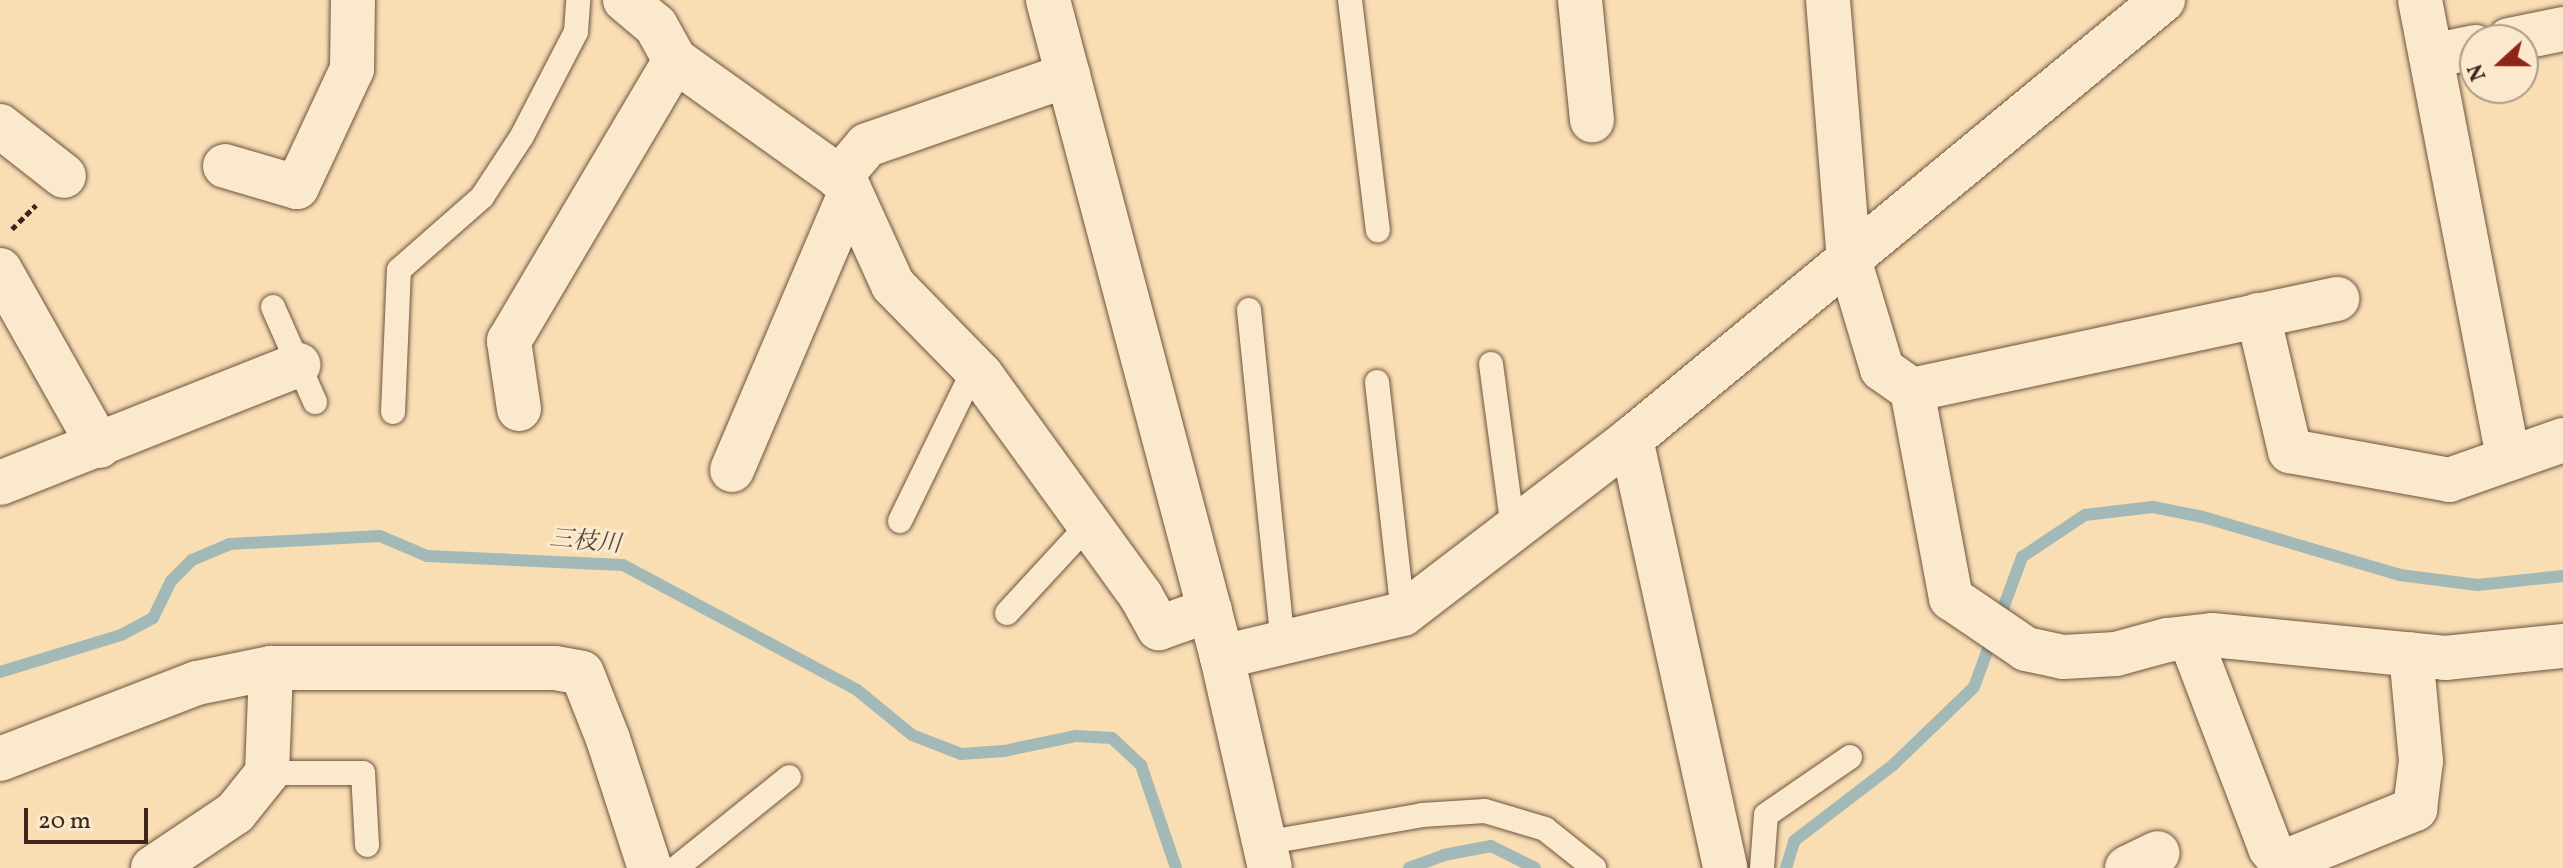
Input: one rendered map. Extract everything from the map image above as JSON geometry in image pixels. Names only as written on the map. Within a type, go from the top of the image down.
[{"type":"street","points":[[225,166],[297,187],[352,69],[353,0]]},
{"type":"street","points":[[625,0],[656,26],[675,60],[845,186],[893,285],[975,367],[1089,524],[1159,628],[1210,610]]},
{"type":"street","points":[[1048,0],[1210,610],[1267,856]]},
{"type":"street","points":[[1580,0],[1592,120]]},
{"type":"street","points":[[1828,0],[1849,259],[1882,369],[1912,390],[1951,598],[2026,649],[2063,657],[2116,654],[2212,635],[2445,658],[2563,646]]},
{"type":"street","points":[[1222,657],[1403,614],[1631,439],[2163,0]]},
{"type":"street","points":[[2420,0],[2508,457]]},
{"type":"street","points":[[2539,34],[2563,29]]},
{"type":"street","points":[[2431,56],[2459,50]]},
{"type":"street","points":[[519,409],[509,341],[675,60]]},
{"type":"street","points":[[732,470],[845,186],[867,145],[1068,75]]},
{"type":"street","points":[[0,126],[64,176]]},
{"type":"street","points":[[0,270],[99,446]]},
{"type":"street","points":[[1912,390],[2337,299]]},
{"type":"street","points":[[2258,315],[2290,451],[2449,480],[2563,440]]},
{"type":"street","points":[[0,483],[99,446],[307,383]]},
{"type":"street","points":[[1631,439],[1725,868]]},
{"type":"street","points":[[2190,638],[2270,848],[2284,866],[2415,809],[2421,761],[2411,654]]},
{"type":"street","points":[[159,866],[235,813],[267,773],[271,668]]},
{"type":"street","points":[[0,759],[197,683],[271,668],[555,668],[582,673],[608,739],[650,868]]},
{"type":"lane","points":[[393,412],[399,270],[482,197],[514,149],[576,32],[578,0]]},
{"type":"lane","points":[[1350,0],[1378,230]]},
{"type":"lane","points":[[273,307],[307,383]]},
{"type":"lane","points":[[1249,310],[1283,642]]},
{"type":"lane","points":[[1491,364],[1513,529]]},
{"type":"lane","points":[[900,521],[975,367]]},
{"type":"lane","points":[[1377,382],[1403,614]]},
{"type":"lane","points":[[1007,613],[1089,524]]},
{"type":"lane","points":[[1762,868],[1766,815],[1850,757]]},
{"type":"lane","points":[[267,773],[363,773],[367,845]]},
{"type":"lane","points":[[676,868],[789,777]]},
{"type":"lane","points":[[1267,856],[1422,815],[1485,811],[1545,829],[1594,868]]},
{"type":"waterway","points":[[1786,868],[1794,841],[1893,765],[1974,687],[2022,557],[2085,515],[2153,507],[2203,517],[2400,575],[2477,585],[2563,576]]},
{"type":"waterway","name":"三枝川","points":[[0,672],[121,635],[153,618],[171,581],[192,560],[230,544],[380,536],[427,556],[623,565],[857,690],[912,735],[961,754],[1004,751],[1076,736],[1112,738],[1141,765],[1176,868]]},
{"type":"waterway","points":[[1409,868],[1444,855],[1491,846],[1535,868]]}]
